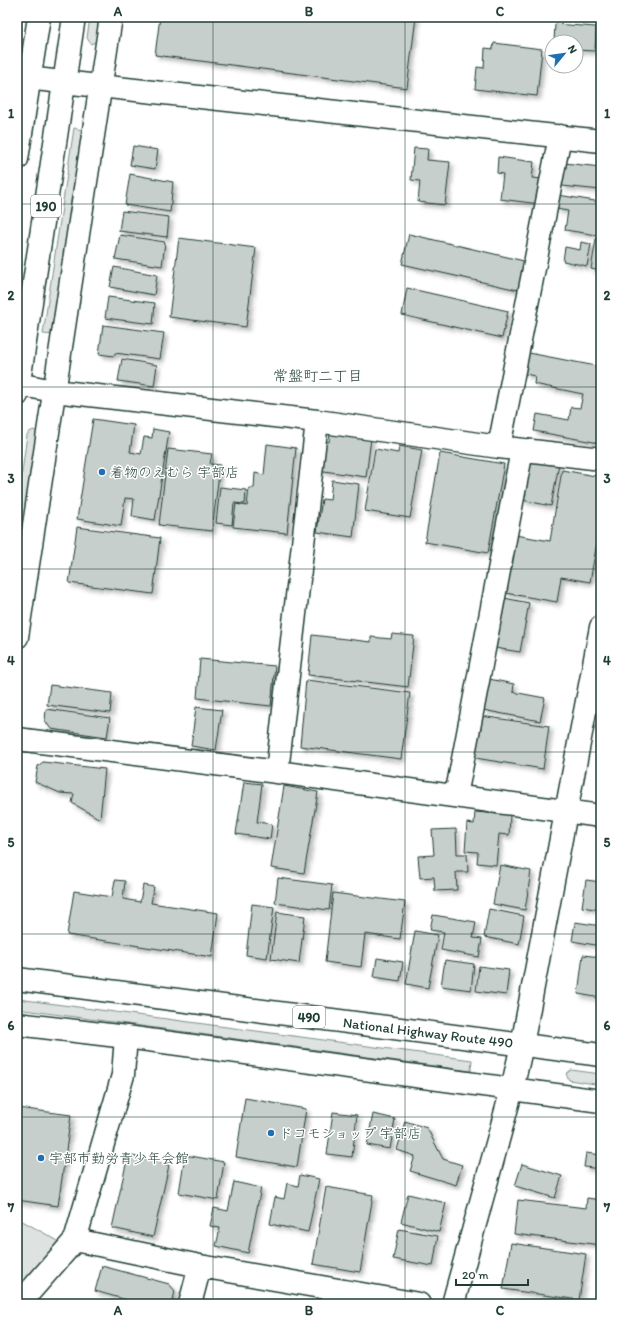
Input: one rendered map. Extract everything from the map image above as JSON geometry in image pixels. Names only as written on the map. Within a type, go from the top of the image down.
[{"type":"main road","points":[[17,160],[23,77],[39,17]]},
{"type":"main road","name":"190","points":[[18,388],[74,17]]},
{"type":"main road","points":[[17,637],[111,17]]},
{"type":"main road","points":[[23,77],[601,141]]},
{"type":"main road","points":[[499,447],[560,136]]},
{"type":"main road","points":[[18,388],[317,421],[499,447],[601,459]]},
{"type":"main road","points":[[277,772],[317,421]]},
{"type":"main road","points":[[456,796],[522,450]]},
{"type":"main road","points":[[452,1304],[512,1089],[522,1045],[601,627]]},
{"type":"main road","points":[[17,739],[277,772],[601,816]]},
{"type":"main road","name":"National Highway Route 490","points":[[17,979],[601,1056]]},
{"type":"main road","points":[[17,1024],[126,1037],[601,1101]]},
{"type":"main road","points":[[19,1304],[75,1240],[123,1075],[126,1037]]},
{"type":"main road","points":[[75,1240],[200,1266],[420,1304]]},
{"type":"main road","points":[[190,1304],[200,1266]]},
{"type":"shaded area","points":[[90,17],[103,17],[99,40],[91,44],[87,38]]},
{"type":"shaded area","points":[[74,128],[86,131],[54,335],[43,334]]},
{"type":"shaded area","points":[[34,430],[38,433],[17,586],[17,509],[27,435],[29,432]]},
{"type":"shaded area","points":[[18,999],[472,1060],[471,1071],[17,1009]]},
{"type":"shaded area","points":[[571,1070],[601,1074],[601,1085],[569,1080],[566,1074]]},
{"type":"shaded area","points":[[17,1218],[60,1242],[17,1288]]},
{"type":"building","points":[[160,17],[416,17],[407,88],[155,55]]},
{"type":"building","points":[[555,24],[596,27],[595,51],[584,50],[584,34],[554,34]]},
{"type":"building","points":[[494,43],[542,49],[537,96],[475,89],[477,67],[484,68],[485,48],[493,49]]},
{"type":"building","points":[[133,146],[158,150],[155,169],[130,165]]},
{"type":"building","points":[[414,148],[428,149],[427,160],[450,162],[445,205],[418,202],[420,181],[411,180]]},
{"type":"building","points":[[498,157],[534,162],[532,178],[543,179],[540,204],[500,199],[503,174],[497,173]]},
{"type":"building","points":[[564,163],[601,167],[601,190],[562,186]]},
{"type":"building","points":[[130,174],[173,182],[170,212],[125,205]]},
{"type":"building","points":[[558,195],[601,202],[597,235],[565,230],[568,211],[556,209]]},
{"type":"building","points":[[122,211],[169,217],[167,237],[119,231]]},
{"type":"building","points":[[409,234],[524,261],[518,290],[402,264]]},
{"type":"building","points":[[120,235],[165,242],[162,266],[115,259]]},
{"type":"building","points":[[179,238],[256,248],[246,327],[169,317]]},
{"type":"building","points":[[596,239],[601,240],[601,271],[591,269]]},
{"type":"building","points":[[581,242],[591,244],[587,266],[563,261],[565,247],[580,250]]},
{"type":"building","points":[[114,267],[157,275],[154,295],[110,287]]},
{"type":"building","points":[[407,288],[508,311],[502,338],[402,315]]},
{"type":"building","points":[[108,297],[155,303],[153,324],[105,318]]},
{"type":"building","points":[[103,325],[164,333],[160,359],[115,353],[114,356],[99,354]]},
{"type":"building","points":[[529,353],[601,367],[601,434],[599,443],[534,431],[537,414],[569,420],[571,407],[580,408],[583,394],[534,384],[535,376],[525,374]]},
{"type":"building","points":[[122,359],[157,365],[154,386],[118,381]]},
{"type":"building","points":[[93,419],[134,425],[130,452],[141,454],[144,437],[152,438],[153,429],[169,432],[155,520],[132,516],[134,499],[125,498],[121,526],[77,519]]},
{"type":"building","points":[[330,432],[371,438],[366,477],[317,470],[321,441],[329,442]]},
{"type":"building","points":[[267,444],[296,448],[287,533],[233,527],[236,504],[247,506],[249,488],[254,488],[255,473],[264,475]]},
{"type":"building","points":[[399,446],[422,450],[410,518],[365,511],[375,449],[398,453]]},
{"type":"building","points":[[168,449],[212,454],[210,464],[220,465],[212,531],[159,525]]},
{"type":"building","points":[[440,453],[504,464],[488,553],[425,542]]},
{"type":"building","points":[[535,460],[559,464],[551,506],[522,500],[528,467]]},
{"type":"building","points":[[562,470],[601,477],[601,519],[590,582],[561,577],[557,602],[505,593],[515,535],[550,541]]},
{"type":"building","points":[[332,480],[359,484],[353,537],[317,532],[322,499],[330,500]]},
{"type":"building","points":[[220,487],[246,490],[245,504],[234,503],[232,525],[216,523]]},
{"type":"building","points":[[77,527],[160,538],[153,594],[69,583]]},
{"type":"building","points":[[504,598],[529,603],[520,652],[495,648]]},
{"type":"building","points":[[392,634],[414,636],[408,687],[308,675],[312,635],[371,642],[371,637],[391,639]]},
{"type":"building","points":[[200,659],[275,666],[271,706],[197,698]]},
{"type":"building","points":[[489,679],[514,684],[513,692],[545,698],[540,721],[483,710]]},
{"type":"building","points":[[306,680],[410,693],[401,759],[300,746]]},
{"type":"building","points":[[50,685],[112,693],[110,713],[47,705]]},
{"type":"building","points":[[196,707],[222,710],[216,750],[191,746]]},
{"type":"building","points":[[46,709],[110,718],[107,737],[51,729],[45,721]]},
{"type":"building","points":[[481,716],[549,726],[543,769],[475,758]]},
{"type":"building","points":[[43,762],[105,769],[100,819],[72,803],[74,794],[60,793],[35,782],[38,766]]},
{"type":"building","points":[[244,782],[262,784],[257,822],[272,824],[270,839],[236,834]]},
{"type":"building","points":[[284,786],[318,792],[304,873],[271,868]]},
{"type":"building","points":[[475,812],[510,815],[509,835],[499,834],[496,865],[477,863],[478,852],[465,851],[467,823],[474,824]]},
{"type":"building","points":[[456,829],[457,854],[467,854],[468,872],[456,872],[457,890],[435,891],[434,877],[420,878],[418,856],[434,855],[432,830]]},
{"type":"building","points":[[500,865],[531,871],[525,910],[493,904]]},
{"type":"building","points":[[278,878],[332,885],[329,910],[275,903]]},
{"type":"building","points":[[115,880],[125,881],[123,899],[140,902],[143,885],[154,887],[151,903],[218,913],[212,957],[67,935],[74,891],[112,897]]},
{"type":"building","points":[[586,880],[601,882],[601,910],[582,907]]},
{"type":"building","points":[[333,893],[405,902],[400,939],[365,934],[361,967],[325,962]]},
{"type":"building","points":[[252,904],[274,907],[267,958],[246,955]]},
{"type":"building","points":[[489,909],[524,916],[519,944],[484,937]]},
{"type":"building","points":[[277,912],[305,916],[299,963],[271,959]]},
{"type":"building","points":[[433,915],[476,922],[473,938],[482,939],[479,957],[441,950],[444,932],[430,930]]},
{"type":"building","points":[[575,922],[601,926],[601,946],[572,941]]},
{"type":"building","points":[[415,931],[438,935],[428,988],[406,984]]},
{"type":"building","points":[[583,955],[601,957],[601,998],[578,994]]},
{"type":"building","points":[[377,958],[403,962],[400,981],[374,977]]},
{"type":"building","points":[[445,960],[474,964],[471,990],[441,986]]},
{"type":"building","points":[[479,966],[509,970],[506,995],[476,991]]},
{"type":"building","name":"ドコモショップ 宇部店","points":[[245,1098],[306,1109],[297,1167],[236,1157]]},
{"type":"building","name":"宇部市勤労青少年会館","points":[[18,1108],[71,1115],[58,1206],[17,1200]]},
{"type":"building","points":[[333,1112],[357,1115],[352,1157],[327,1154]]},
{"type":"building","points":[[373,1114],[395,1119],[390,1149],[367,1145]]},
{"type":"building","points":[[405,1121],[427,1128],[443,1159],[462,1165],[456,1185],[410,1171],[415,1156],[397,1150]]},
{"type":"building","points":[[586,1153],[601,1155],[601,1169],[584,1167]]},
{"type":"building","points":[[128,1155],[169,1165],[153,1237],[112,1228]]},
{"type":"building","points":[[185,1155],[224,1162],[218,1200],[179,1193]]},
{"type":"building","points":[[522,1164],[562,1176],[555,1198],[515,1186]]},
{"type":"building","points":[[300,1175],[319,1179],[308,1232],[270,1224],[275,1197],[284,1199],[287,1183],[298,1186]]},
{"type":"building","points":[[234,1182],[261,1188],[248,1253],[216,1246],[220,1228],[210,1226],[214,1208],[228,1211]]},
{"type":"building","points":[[326,1187],[373,1195],[360,1272],[313,1264]]},
{"type":"building","points":[[408,1194],[446,1203],[439,1232],[401,1222]]},
{"type":"building","points":[[587,1198],[601,1200],[601,1245],[514,1234],[518,1200],[586,1208]]},
{"type":"building","points":[[399,1229],[438,1236],[433,1266],[393,1259]]},
{"type":"building","points":[[511,1243],[586,1254],[579,1300],[503,1289]]},
{"type":"building","points":[[102,1266],[169,1284],[175,1291],[172,1304],[126,1304],[127,1300],[95,1291]]},
{"type":"place","name":"着物のえむら 宇部店","points":[[102,472]]},
{"type":"place","name":"ドコモショップ 宇部店","points":[[271,1133]]},
{"type":"place","name":"宇部市勤労青少年会館","points":[[41,1158]]},
{"type":"district","name":"常盤町二丁目","points":[[318,376]]}]
